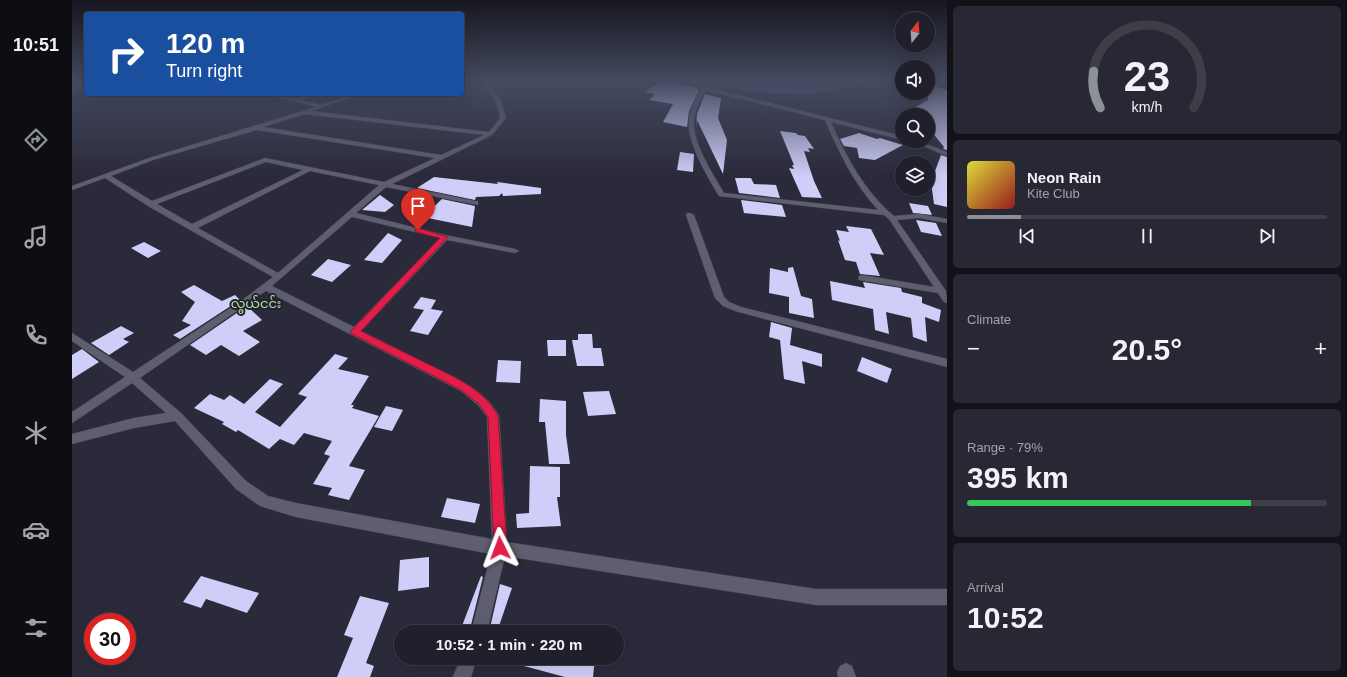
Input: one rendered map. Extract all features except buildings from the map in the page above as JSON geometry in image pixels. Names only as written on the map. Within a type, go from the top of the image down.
[{"type":"street","points":[[72,188],[151,159],[255,128],[300,113]]},
{"type":"street","points":[[307,113],[490,134]]},
{"type":"street","points":[[72,418],[279,278],[384,185],[490,134],[503,118],[502,113]]},
{"type":"street","points":[[693,113],[691,122],[694,139],[721,195],[884,213]]},
{"type":"street","points":[[802,113],[895,136]]},
{"type":"street","points":[[827,119],[838,145],[857,177],[884,213],[892,218],[942,288],[947,300]]},
{"type":"street","points":[[255,128],[441,157]]},
{"type":"street","points":[[932,148],[947,154]]},
{"type":"street","points":[[151,204],[265,160],[475,203]]},
{"type":"street","points":[[193,227],[309,169]]},
{"type":"street","points":[[106,176],[151,204],[279,278]]},
{"type":"street","points":[[351,214],[445,237],[515,251]]},
{"type":"street","points":[[690,215],[720,298],[726,304],[738,309],[947,364]]},
{"type":"street","points":[[892,218],[919,216],[947,221]]},
{"type":"street","points":[[355,332],[445,237]]},
{"type":"street","points":[[862,278],[942,288]]},
{"type":"street","points":[[266,287],[465,388],[482,402],[493,416],[500,548],[481,625]]},
{"type":"street","points":[[72,336],[132,377],[177,416],[241,485],[265,502],[296,510],[500,548],[816,597],[947,596]]},
{"type":"street","points":[[72,439],[134,423],[177,416]]},
{"type":"street","points":[[462,677],[466,665]]},
{"type":"district","name":"လွယ်ငင်း","points":[[256,303]]},
{"type":"route","points":[[418,230],[445,237],[355,332],[465,388],[482,402],[493,416],[500,548]]}]
